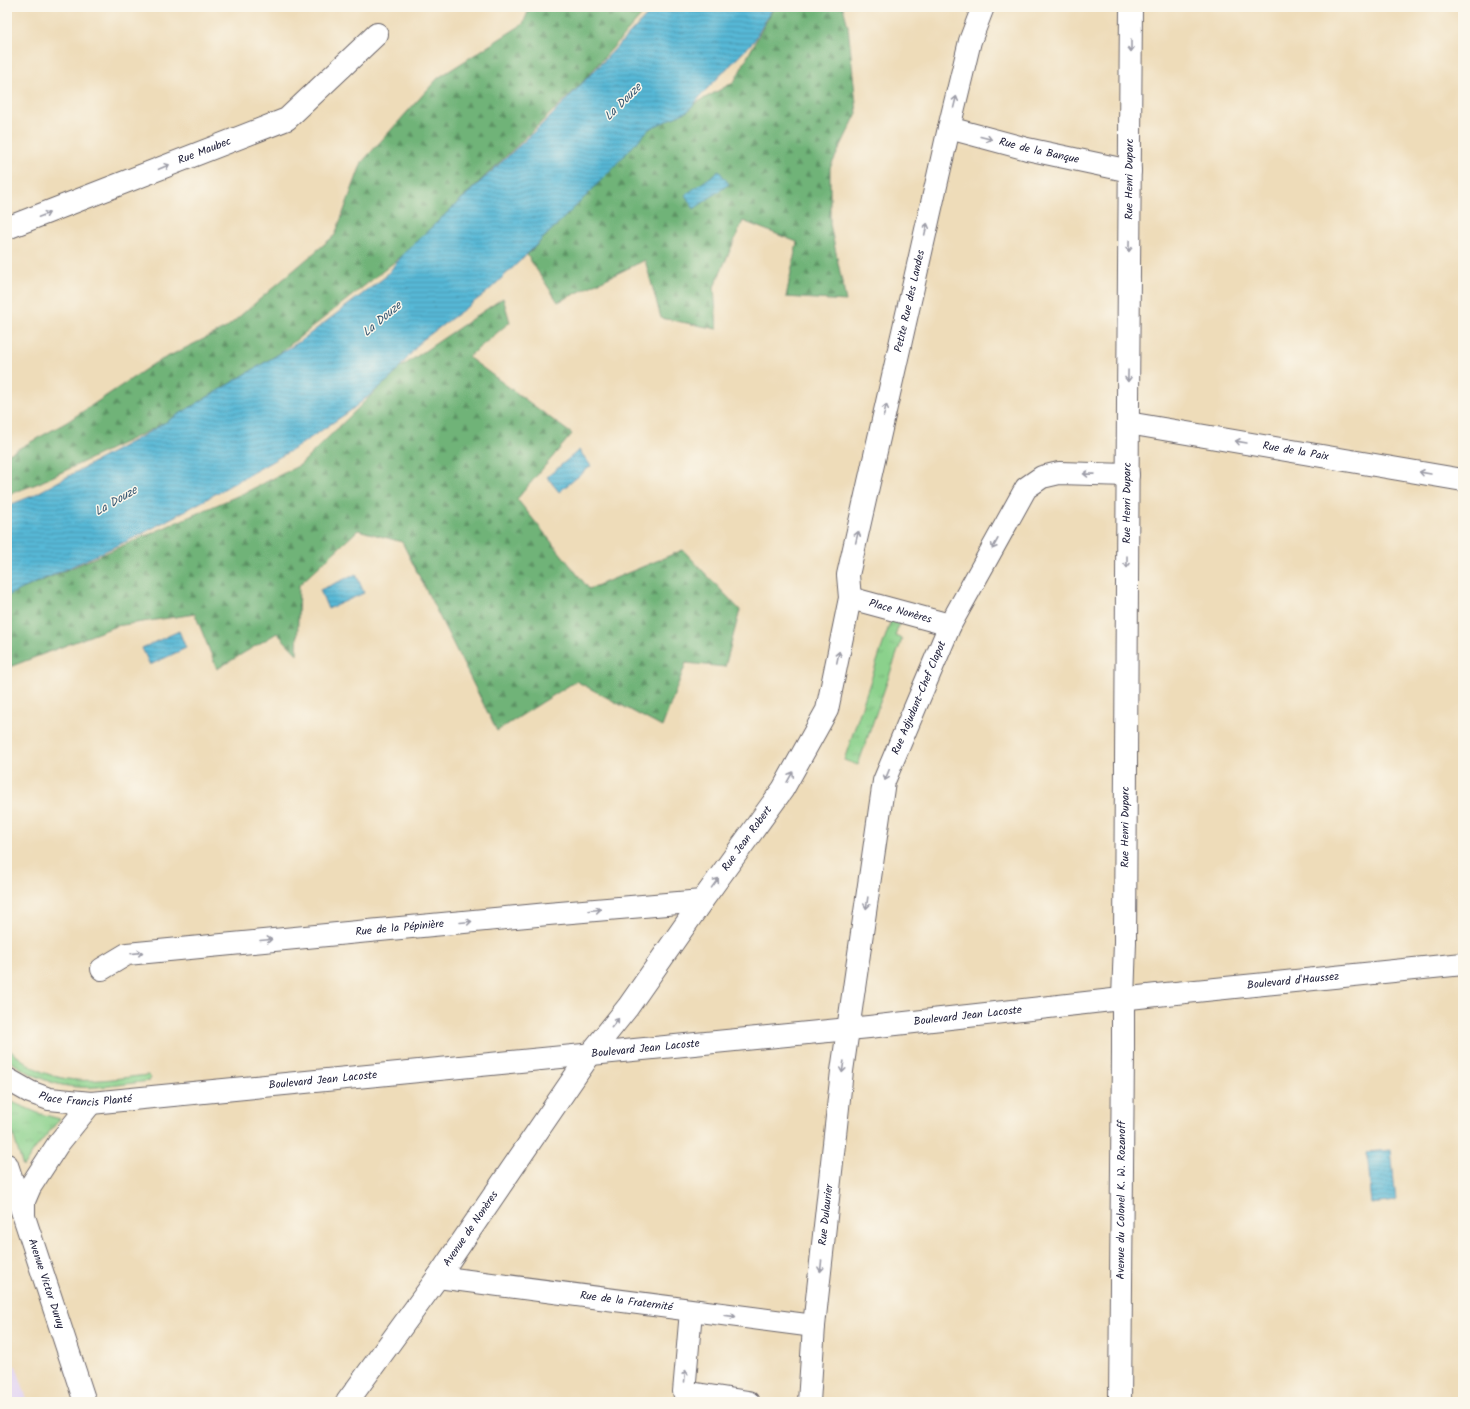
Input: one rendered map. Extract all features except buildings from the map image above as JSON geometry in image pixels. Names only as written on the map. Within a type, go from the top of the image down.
[{"type":"street","name":"Petite Rue des Landes","points":[[850,598],[848,575],[949,128],[970,40],[983,7]]},
{"type":"street","name":"Rue Henri Duparc","points":[[1123,999],[1126,942],[1131,7]]},
{"type":"street","name":"Rue Maubec","points":[[7,228],[287,119],[377,34]]},
{"type":"street","name":"Rue de la Banque","points":[[949,128],[1027,149],[1130,171]]},
{"type":"street","name":"Rue de la Paix","points":[[1128,423],[1463,480]]},
{"type":"street","name":"Rue Adjudant-Chef Clapot","points":[[848,1029],[884,781],[950,625],[1026,488],[1042,477],[1059,473],[1128,475]]},
{"type":"street","name":"Place Nonères","points":[[850,598],[950,625]]},
{"type":"street","name":"Rue Jean Robert","points":[[591,1054],[628,1006],[702,901],[784,789],[827,710],[850,598]]},
{"type":"street","name":"Rue de la Pépinière","points":[[102,969],[128,954],[702,901]]},
{"type":"street","name":"Boulevard d'Haussez","points":[[1123,999],[1463,964]]},
{"type":"street","name":"Boulevard Jean Lacoste","points":[[167,1095],[848,1029],[1123,999]]},
{"type":"street","name":"Avenue du Colonel K. W. Rozanoff","points":[[1120,1402],[1123,999]]},
{"type":"street","name":"Rue Dulaurier","points":[[809,1402],[814,1326],[841,1079],[848,1029]]},
{"type":"street","name":"Avenue de Nonères","points":[[347,1402],[438,1277],[591,1054]]},
{"type":"street","name":"Place Francis Planté","points":[[7,1080],[30,1092],[49,1099],[91,1103],[167,1095]]},
{"type":"street","points":[[24,1217],[24,1201],[30,1187],[58,1144],[91,1103]]},
{"type":"street","name":"Avenue Victor Duruy","points":[[7,1165],[85,1402]]},
{"type":"street","name":"Rue de la Fraternité","points":[[438,1277],[814,1326]]},
{"type":"street","points":[[691,1311],[684,1392],[748,1402]]},
{"type":"shaded area","points":[[7,1366],[16,1366],[28,1402],[7,1402]]},
{"type":"green space","points":[[530,7],[649,7],[579,86],[402,256],[277,355],[163,424],[39,483],[7,495],[7,455],[67,422],[155,363],[226,328],[335,235],[362,162],[438,78],[523,24]]},
{"type":"green space","points":[[774,7],[843,7],[848,26],[857,113],[830,168],[830,224],[846,301],[786,297],[797,242],[743,221],[714,287],[717,329],[661,318],[645,260],[558,302],[527,255],[649,129],[734,82]]},
{"type":"green space","points":[[503,298],[510,322],[468,357],[572,434],[517,499],[589,589],[683,550],[740,610],[725,667],[686,663],[662,727],[576,681],[497,731],[402,542],[358,530],[299,585],[297,654],[277,633],[217,669],[195,614],[116,626],[7,668],[7,595],[244,493],[300,465],[398,369]]},
{"type":"green space","points":[[892,617],[900,619],[895,636],[902,639],[858,765],[844,760]]},
{"type":"green space","points":[[7,1048],[37,1069],[60,1078],[73,1080],[98,1080],[148,1075],[151,1078],[149,1081],[109,1086],[75,1087],[59,1084],[43,1079],[26,1071],[7,1059]]},
{"type":"green space","points":[[7,1100],[38,1113],[60,1119],[34,1150],[23,1167],[7,1114]]},
{"type":"water","name":"La Douze","points":[[655,7],[773,7],[754,41],[705,91],[688,111],[649,129],[590,192],[520,261],[486,293],[421,341],[391,378],[350,411],[297,447],[203,501],[138,536],[7,596],[7,506],[32,496],[151,431],[299,342],[385,277],[406,251],[551,116]]},
{"type":"water","points":[[719,171],[729,184],[694,209],[685,195]]},
{"type":"water","points":[[579,450],[591,466],[559,492],[547,477]]},
{"type":"water","points":[[356,574],[364,593],[328,609],[320,590]]},
{"type":"water","points":[[179,631],[186,648],[150,665],[142,648]]},
{"type":"water","points":[[1391,1150],[1396,1201],[1372,1204],[1367,1152]]}]
